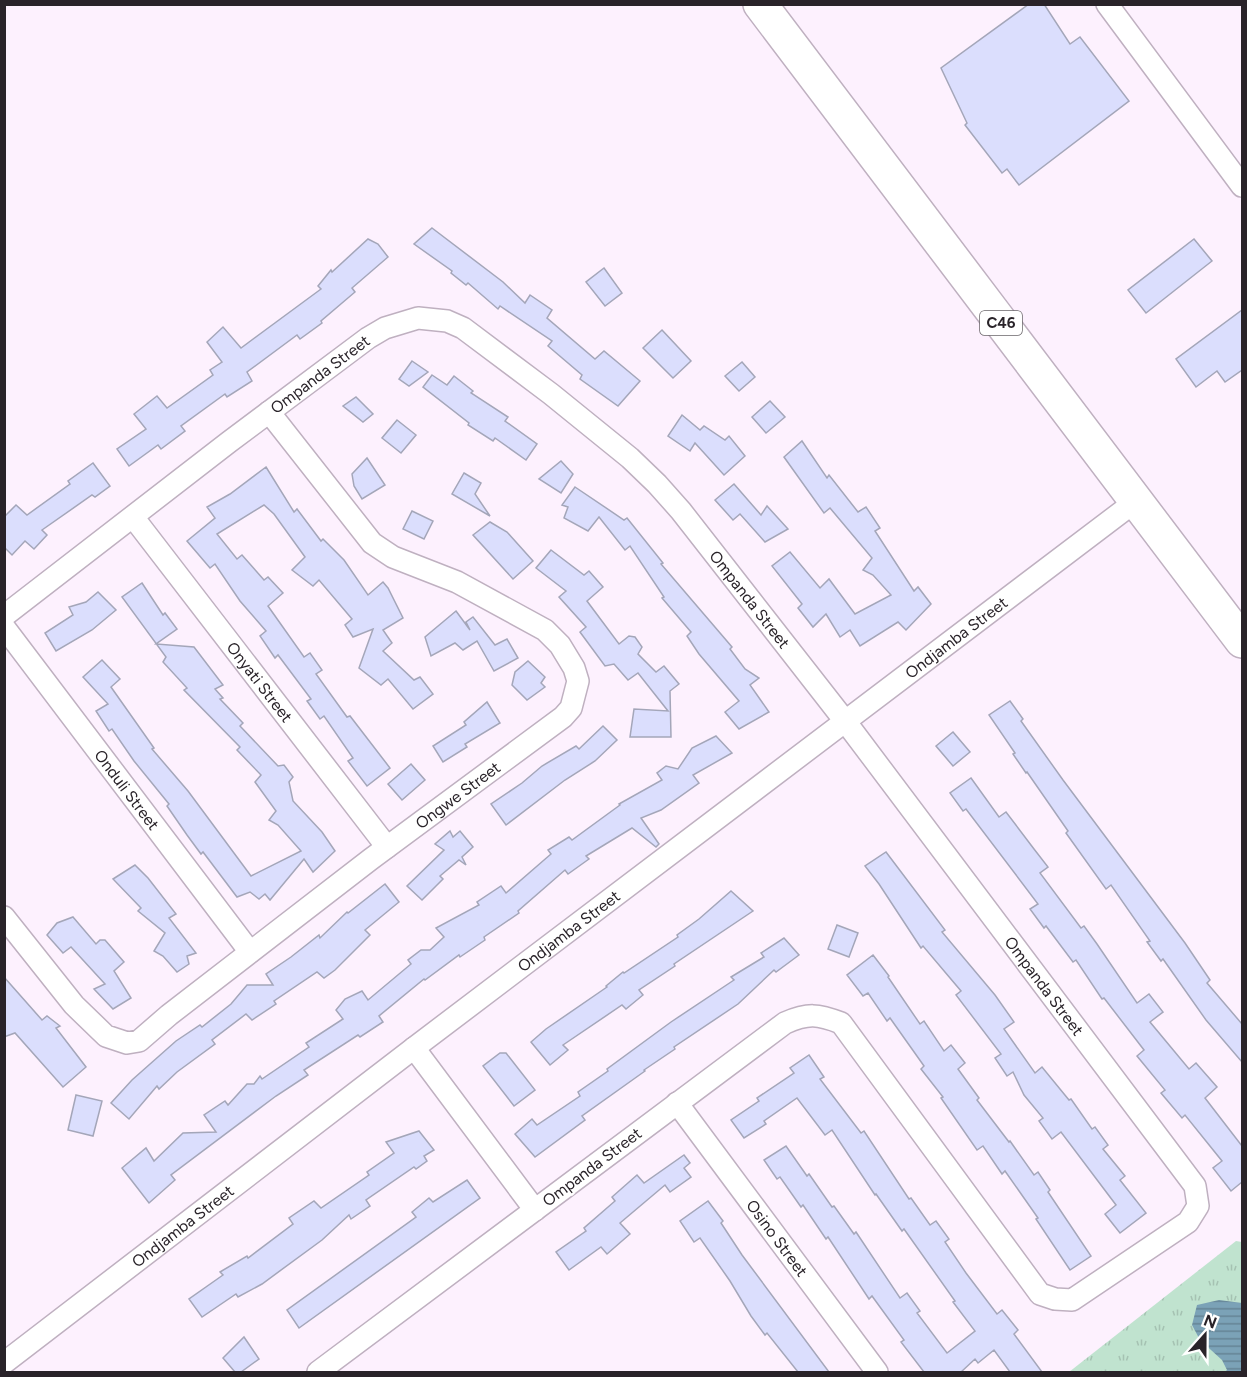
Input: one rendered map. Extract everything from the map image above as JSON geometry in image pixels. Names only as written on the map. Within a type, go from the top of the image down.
[{"type":"main road","name":"C46","points":[[760,4],[1242,641]]},
{"type":"street","points":[[1107,4],[1240,176]]},
{"type":"street","name":"Ompanda Street","points":[[4,616],[368,338],[385,328],[424,318],[447,321],[463,328],[551,394],[630,458],[681,511],[845,722],[1195,1186],[1198,1206],[1188,1222],[1072,1300],[1055,1299],[1040,1294],[841,1023],[822,1016],[802,1016],[785,1023],[318,1372]]},
{"type":"street","name":"Ongwe Street","points":[[4,916],[74,1005],[97,1029],[106,1036],[127,1043],[139,1041],[250,952],[563,717],[571,708],[578,681],[574,668],[560,645],[545,630],[457,582],[393,557],[372,543],[269,412]]},
{"type":"street","name":"Ondjamba Street","points":[[4,1363],[414,1047],[1136,501]]},
{"type":"street","name":"Onyati Street","points":[[133,517],[387,847]]},
{"type":"street","name":"Onduli Street","points":[[4,627],[250,952]]},
{"type":"street","points":[[414,1047],[535,1210]]},
{"type":"street","name":"Osino Street","points":[[677,1104],[877,1372]]},
{"type":"green space","points":[[1236,1241],[1242,1242],[1242,1372],[1069,1372]]},
{"type":"water","points":[[1219,1300],[1242,1303],[1242,1372],[1225,1372],[1227,1370],[1222,1360],[1200,1340],[1192,1325],[1197,1305]]},
{"type":"building","points":[[1029,4],[1044,4],[1070,44],[1080,37],[1129,101],[1019,185],[1007,169],[1002,173],[965,125],[967,123],[941,68]]},
{"type":"building","points":[[432,228],[503,282],[525,303],[530,295],[552,310],[547,318],[595,359],[604,351],[640,381],[618,406],[580,379],[582,375],[548,346],[552,341],[500,306],[498,309],[468,283],[466,285],[451,273],[452,271],[414,244]]},
{"type":"building","points":[[368,239],[378,244],[388,257],[352,288],[355,292],[321,321],[322,323],[300,339],[297,335],[247,372],[252,381],[227,397],[225,394],[181,426],[185,431],[161,449],[158,445],[129,466],[117,449],[146,429],[134,414],[157,396],[167,408],[213,375],[210,370],[222,362],[207,342],[223,327],[241,348],[321,289],[318,286],[331,270],[332,272]]},
{"type":"building","points":[[1194,239],[1212,261],[1146,313],[1128,290]]},
{"type":"building","points":[[604,268],[622,293],[605,306],[586,282]]},
{"type":"building","points":[[1242,310],[1242,370],[1225,382],[1217,371],[1196,387],[1176,359]]},
{"type":"building","points":[[662,330],[691,361],[673,378],[643,348]]},
{"type":"building","points":[[412,361],[428,372],[409,386],[399,379]]},
{"type":"building","points":[[742,362],[755,377],[739,391],[725,376]]},
{"type":"building","points":[[432,375],[447,385],[454,376],[473,391],[471,393],[508,417],[505,421],[537,444],[526,460],[495,438],[493,441],[468,425],[469,423],[423,387]]},
{"type":"building","points":[[356,397],[373,414],[363,422],[343,406]]},
{"type":"building","points":[[770,401],[785,417],[766,433],[752,417]]},
{"type":"building","points":[[682,415],[700,430],[704,426],[725,440],[729,436],[745,456],[724,475],[695,443],[690,451],[668,436]]},
{"type":"building","points":[[397,420],[416,435],[401,453],[382,438]]},
{"type":"building","points":[[802,441],[827,478],[829,475],[858,512],[866,507],[880,528],[875,531],[914,591],[918,587],[931,604],[906,630],[898,622],[860,646],[850,630],[840,637],[826,614],[813,627],[798,608],[802,604],[772,566],[790,552],[820,588],[829,579],[855,614],[891,595],[873,575],[863,570],[872,558],[830,508],[824,513],[784,457]]},
{"type":"building","points":[[367,458],[385,485],[362,499],[354,486],[352,474]]},
{"type":"building","points":[[561,461],[573,474],[561,493],[539,479]]},
{"type":"building","points":[[93,463],[110,486],[95,497],[92,495],[42,530],[47,535],[34,549],[25,541],[12,555],[4,547],[4,517],[16,505],[27,515],[70,484],[68,481]]},
{"type":"building","points":[[266,467],[294,512],[297,509],[321,541],[323,539],[344,560],[368,595],[383,582],[388,588],[403,618],[383,630],[392,643],[383,651],[414,680],[420,677],[433,694],[413,709],[388,679],[381,685],[359,668],[373,629],[353,637],[345,625],[352,619],[319,580],[313,586],[292,570],[305,557],[274,514],[264,505],[217,534],[237,559],[242,555],[264,580],[268,577],[283,593],[268,606],[304,657],[310,653],[322,670],[316,674],[347,717],[350,716],[390,768],[367,786],[348,761],[353,758],[324,716],[320,719],[307,701],[311,699],[278,655],[275,658],[260,636],[266,631],[240,601],[215,564],[210,568],[187,541],[215,518],[207,507],[230,494]]},
{"type":"building","points":[[464,473],[481,483],[475,494],[490,516],[452,494]]},
{"type":"building","points":[[734,484],[761,515],[767,506],[788,529],[765,542],[740,514],[733,520],[715,500]]},
{"type":"building","points":[[575,487],[624,520],[627,518],[663,563],[661,564],[732,647],[730,649],[745,669],[759,678],[750,685],[769,712],[739,729],[725,712],[739,701],[699,654],[687,636],[691,632],[662,598],[664,597],[630,546],[625,550],[599,517],[588,531],[564,518],[568,507],[562,505]]},
{"type":"building","points":[[412,511],[433,521],[424,539],[403,529]]},
{"type":"building","points":[[490,522],[507,532],[533,561],[513,579],[473,535]]},
{"type":"building","points":[[551,550],[584,575],[589,571],[603,587],[587,601],[619,644],[629,636],[635,637],[642,647],[638,654],[656,672],[664,666],[679,684],[670,691],[671,737],[630,737],[634,709],[668,711],[638,673],[628,680],[614,664],[605,666],[580,632],[586,627],[559,597],[566,591],[536,568]]},
{"type":"building","points":[[142,583],[163,615],[165,613],[177,629],[156,644],[122,597]]},
{"type":"building","points":[[98,592],[116,610],[92,630],[56,651],[45,633],[73,615],[69,607],[86,602]]},
{"type":"building","points":[[456,611],[470,630],[466,622],[473,617],[495,645],[507,639],[518,658],[494,671],[477,641],[463,650],[455,643],[431,656],[425,637]]},
{"type":"building","points":[[156,644],[194,647],[223,685],[215,689],[223,698],[220,699],[243,723],[240,726],[278,766],[284,765],[293,777],[289,782],[293,801],[322,832],[335,851],[313,872],[304,859],[270,900],[265,894],[259,899],[250,892],[237,897],[203,852],[201,854],[167,806],[169,804],[134,761],[112,729],[109,731],[96,711],[108,704],[83,677],[102,660],[120,679],[111,687],[154,748],[152,749],[188,791],[251,876],[301,851],[278,825],[269,820],[276,811],[255,782],[261,775],[237,750],[240,747],[184,690],[187,688],[163,662],[166,657]]},
{"type":"building","points":[[528,661],[545,677],[541,683],[545,687],[527,700],[512,685],[515,672]]},
{"type":"building","points":[[1010,701],[1023,719],[1021,721],[1063,780],[1185,943],[1210,980],[1207,983],[1242,1024],[1242,1062],[1206,1020],[1163,959],[1161,961],[1147,942],[1150,941],[1111,885],[1106,889],[1013,754],[1015,753],[989,715]]},
{"type":"building","points":[[487,702],[500,723],[465,744],[467,747],[443,762],[433,746],[466,725],[464,722]]},
{"type":"building","points":[[603,726],[617,740],[595,761],[565,780],[506,825],[491,804],[542,766],[576,746],[579,749]]},
{"type":"building","points":[[953,732],[970,752],[953,766],[936,746]]},
{"type":"building","points":[[716,736],[732,753],[693,775],[699,783],[661,810],[641,818],[659,844],[656,847],[632,828],[586,856],[589,859],[568,874],[565,870],[518,911],[519,913],[484,937],[485,940],[424,979],[379,1016],[383,1022],[360,1037],[358,1035],[304,1070],[308,1075],[276,1096],[171,1175],[175,1180],[149,1203],[122,1168],[146,1148],[154,1161],[183,1133],[216,1132],[204,1115],[225,1101],[228,1105],[247,1084],[254,1084],[260,1076],[262,1079],[309,1047],[306,1043],[343,1019],[336,1010],[345,999],[362,991],[368,1000],[411,964],[408,960],[421,950],[430,950],[444,937],[436,928],[479,905],[477,902],[501,886],[506,893],[551,854],[548,850],[569,837],[572,840],[619,804],[662,780],[657,773],[666,766],[678,769],[692,748]]},
{"type":"building","points":[[411,764],[425,780],[402,800],[388,784]]},
{"type":"building","points":[[971,778],[999,817],[1006,812],[1048,867],[1040,873],[1081,928],[1084,926],[1137,1003],[1149,994],[1163,1012],[1150,1022],[1189,1069],[1196,1063],[1217,1087],[1205,1098],[1242,1146],[1242,1182],[1231,1191],[1213,1168],[1222,1161],[1185,1115],[1182,1118],[1161,1093],[1165,1090],[1137,1056],[1144,1050],[1104,998],[1102,999],[1076,960],[1073,962],[1046,926],[1044,928],[1030,909],[1038,904],[966,809],[963,811],[950,793]]},
{"type":"building","points":[[450,831],[453,837],[460,831],[473,847],[462,857],[466,865],[459,860],[440,876],[443,879],[422,900],[407,886],[444,850],[435,844]]},
{"type":"building","points":[[886,852],[945,930],[942,932],[995,995],[1014,1022],[1004,1029],[1035,1073],[1042,1067],[1069,1100],[1071,1099],[1092,1129],[1095,1127],[1108,1145],[1103,1149],[1125,1176],[1120,1180],[1146,1213],[1120,1233],[1105,1214],[1116,1205],[1061,1132],[1052,1139],[1039,1121],[1043,1118],[1024,1095],[1013,1072],[1007,1076],[995,1058],[1001,1054],[956,995],[961,991],[923,946],[921,948],[865,866]]},
{"type":"building","points":[[135,865],[176,914],[169,918],[196,953],[187,956],[189,964],[177,972],[163,956],[154,951],[165,933],[138,911],[141,908],[113,879]]},
{"type":"building","points":[[385,884],[399,902],[365,930],[370,935],[335,970],[324,978],[317,972],[274,1001],[276,1004],[252,1020],[246,1014],[212,1040],[215,1044],[177,1072],[159,1089],[157,1086],[129,1119],[111,1103],[132,1080],[176,1041],[200,1025],[202,1027],[231,1004],[247,985],[273,985],[266,974],[319,935],[320,938],[347,912]]},
{"type":"building","points":[[731,891],[753,911],[639,990],[643,995],[626,1009],[622,1005],[563,1045],[568,1050],[550,1065],[531,1042],[607,987],[623,972],[678,937],[677,935]]},
{"type":"building","points":[[73,917],[96,944],[100,940],[105,940],[124,962],[114,971],[131,998],[113,1009],[94,989],[105,984],[71,947],[63,953],[47,935],[57,923]]},
{"type":"building","points":[[837,925],[858,933],[849,957],[828,949]]},
{"type":"building","points":[[784,938],[799,955],[776,972],[774,970],[738,1004],[674,1047],[675,1049],[582,1116],[585,1120],[535,1157],[515,1134],[532,1119],[537,1125],[580,1096],[578,1092],[608,1071],[607,1069],[734,980],[731,977],[764,957],[761,953]]},
{"type":"building","points":[[873,955],[920,1024],[924,1021],[944,1051],[951,1045],[965,1063],[958,1069],[979,1098],[977,1100],[1034,1175],[1038,1172],[1050,1190],[1048,1192],[1091,1256],[1070,1270],[1005,1171],[1002,1174],[983,1146],[977,1150],[941,1098],[943,1097],[921,1069],[924,1066],[890,1018],[887,1021],[868,993],[863,996],[847,975]]},
{"type":"building","points":[[4,977],[42,1020],[47,1016],[60,1026],[56,1028],[86,1067],[63,1087],[15,1033],[4,1037]]},
{"type":"building","points":[[500,1053],[506,1053],[535,1090],[514,1106],[483,1066]]},
{"type":"building","points":[[809,1055],[824,1077],[820,1079],[861,1133],[864,1131],[909,1199],[911,1198],[930,1225],[936,1221],[949,1239],[945,1242],[966,1273],[997,1314],[1002,1310],[1018,1330],[1014,1334],[1042,1372],[1010,1372],[994,1350],[978,1363],[975,1359],[961,1372],[924,1372],[901,1342],[904,1340],[872,1296],[869,1299],[828,1237],[826,1239],[803,1205],[801,1207],[780,1177],[777,1179],[764,1160],[786,1146],[832,1207],[834,1206],[854,1234],[856,1232],[900,1298],[907,1293],[920,1311],[917,1313],[947,1353],[975,1331],[904,1229],[902,1231],[875,1195],[832,1130],[825,1135],[797,1098],[764,1121],[766,1124],[744,1138],[731,1120],[759,1101],[757,1098],[794,1073],[790,1068]]},
{"type":"building","points":[[76,1095],[102,1101],[93,1136],[68,1130]]},
{"type":"building","points":[[419,1131],[434,1150],[424,1156],[427,1161],[416,1169],[414,1167],[366,1200],[370,1206],[351,1219],[349,1215],[322,1240],[262,1284],[238,1297],[236,1294],[202,1317],[189,1299],[223,1275],[220,1272],[247,1256],[248,1258],[293,1224],[289,1218],[314,1201],[321,1208],[369,1175],[367,1172],[394,1153],[386,1142]]},
{"type":"building","points":[[684,1155],[690,1163],[684,1168],[691,1177],[670,1192],[665,1185],[620,1223],[630,1234],[607,1254],[601,1247],[569,1270],[556,1252],[586,1231],[584,1228],[615,1201],[612,1197],[637,1175],[644,1183]]},
{"type":"building","points":[[467,1180],[480,1198],[299,1328],[287,1310],[416,1217],[412,1212],[429,1198],[433,1202]]},
{"type":"building","points":[[708,1201],[723,1221],[721,1223],[742,1255],[829,1372],[798,1372],[751,1316],[700,1238],[694,1242],[680,1221]]},
{"type":"building","points":[[244,1337],[259,1359],[241,1372],[235,1372],[223,1358]]}]
